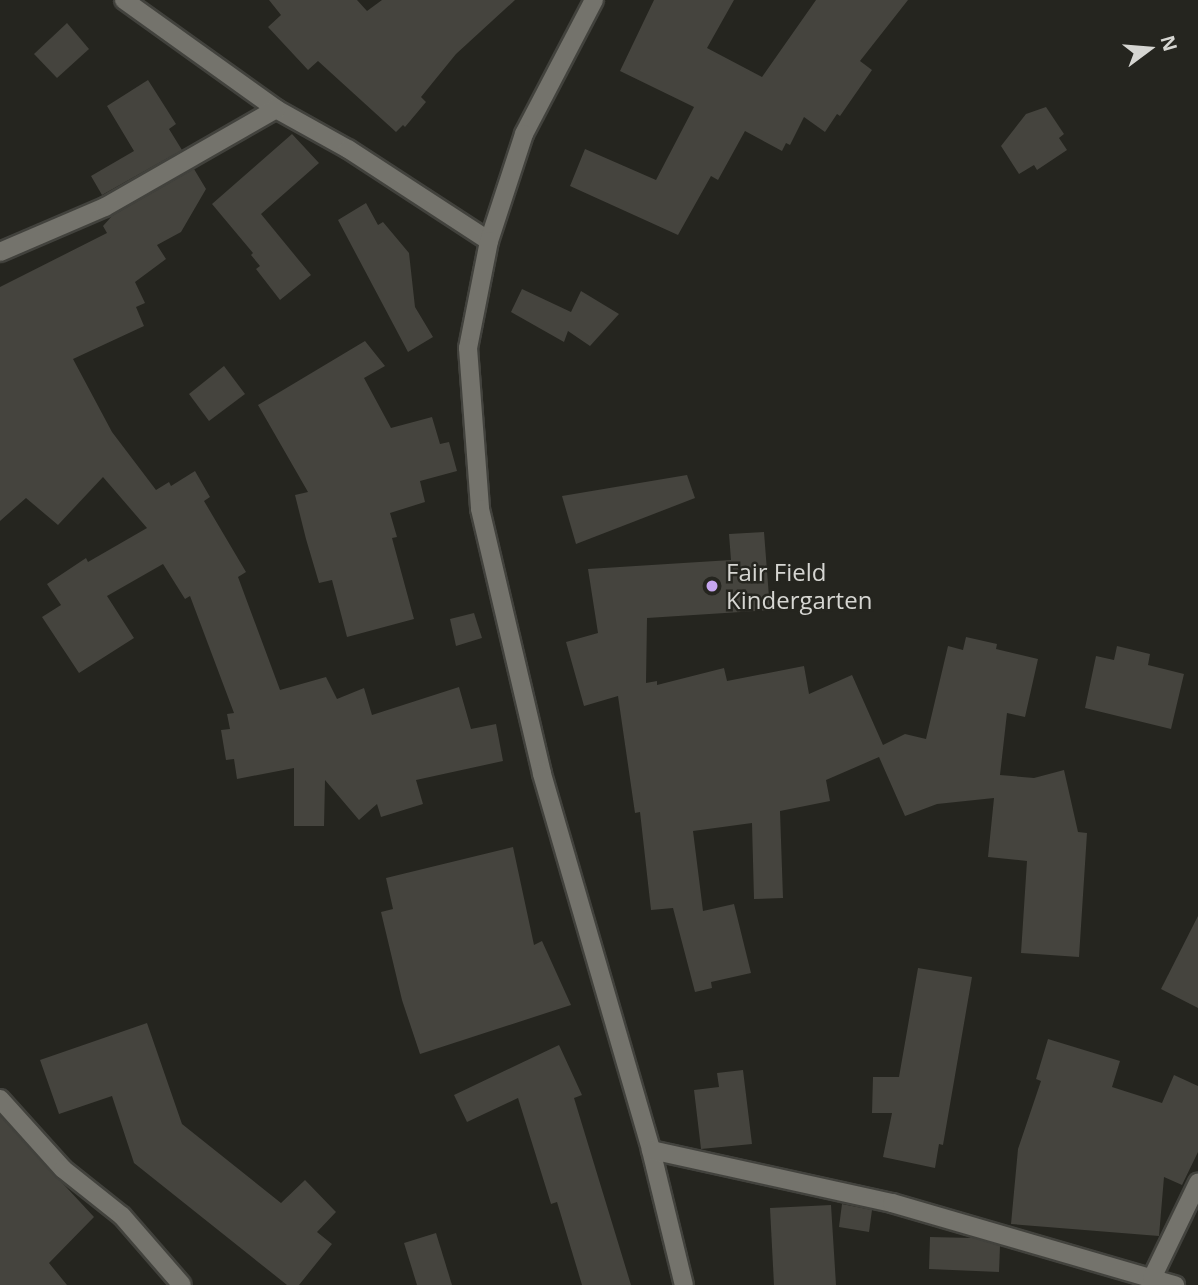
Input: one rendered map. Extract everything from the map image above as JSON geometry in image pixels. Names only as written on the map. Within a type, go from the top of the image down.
[{"type":"street","points":[[124,0],[276,109],[348,149],[489,241]]},
{"type":"street","points":[[594,0],[524,134],[489,241],[468,348],[480,509],[542,774],[651,1150],[684,1285]]},
{"type":"street","points":[[0,252],[104,207],[276,109]]},
{"type":"street","points":[[0,1099],[63,1168],[122,1216],[181,1285]]},
{"type":"street","points":[[651,1150],[892,1203],[1175,1285]]},
{"type":"street","points":[[1152,1278],[1198,1183]]},
{"type":"building","points":[[269,0],[357,0],[367,11],[382,0],[515,0],[456,54],[421,97],[426,102],[405,127],[403,125],[396,132],[318,61],[308,70],[268,27],[281,15]]},
{"type":"building","points":[[654,0],[734,0],[707,48],[762,77],[816,0],[908,0],[860,61],[872,70],[840,116],[837,114],[825,132],[804,117],[790,145],[786,143],[782,151],[745,131],[718,180],[711,176],[678,235],[570,186],[585,149],[656,180],[694,107],[620,71]]},
{"type":"building","points":[[67,23],[89,49],[57,78],[34,54]]},
{"type":"building","points":[[148,80],[176,124],[169,129],[182,150],[102,195],[91,176],[134,151],[107,106]]},
{"type":"building","points":[[1046,107],[1064,134],[1059,138],[1067,150],[1037,170],[1034,165],[1019,174],[1001,146],[1026,114]]},
{"type":"building","points":[[292,134],[319,163],[261,214],[311,275],[280,300],[256,269],[260,266],[251,255],[253,253],[212,204]]},
{"type":"building","points":[[194,169],[206,189],[181,232],[157,245],[166,259],[135,282],[145,303],[136,307],[144,326],[73,359],[112,432],[156,490],[169,482],[171,486],[195,471],[210,497],[204,501],[246,572],[238,577],[280,690],[326,677],[337,699],[364,688],[372,715],[459,687],[471,729],[496,724],[503,761],[416,780],[423,804],[381,817],[377,804],[359,820],[325,780],[324,826],[294,826],[294,768],[237,779],[234,759],[226,760],[221,730],[230,729],[227,714],[234,713],[190,596],[185,599],[163,564],[107,596],[134,638],[79,673],[42,617],[61,605],[47,584],[86,558],[88,562],[147,528],[103,477],[58,525],[26,498],[0,521],[0,287],[107,233],[103,226],[112,216]]},
{"type":"building","points":[[366,203],[378,225],[383,222],[409,253],[415,307],[433,337],[408,352],[338,220]]},
{"type":"building","points":[[522,289],[571,312],[581,291],[619,314],[590,346],[568,331],[564,342],[511,312]]},
{"type":"building","points":[[365,341],[385,366],[364,378],[391,428],[432,417],[440,444],[449,442],[457,471],[420,481],[425,502],[390,513],[397,537],[392,538],[414,619],[347,637],[332,580],[319,583],[306,539],[295,495],[308,492],[258,405]]},
{"type":"building","points":[[224,366],[245,394],[209,421],[189,394]]},
{"type":"building","points":[[687,475],[695,498],[576,544],[562,496]]},
{"type":"building","points":[[764,532],[770,610],[647,618],[646,683],[657,681],[657,685],[724,668],[727,681],[804,666],[809,694],[852,675],[883,745],[905,734],[926,739],[948,646],[963,650],[966,637],[997,644],[996,649],[1038,659],[1025,717],[1007,713],[1000,775],[1034,778],[1064,770],[1078,832],[1087,833],[1079,957],[1021,953],[1027,861],[988,857],[994,798],[937,804],[905,816],[879,757],[826,780],[830,801],[780,811],[783,898],[754,899],[752,823],[693,831],[703,911],[734,904],[751,973],[711,982],[712,988],[695,992],[673,908],[651,910],[640,812],[635,813],[618,696],[584,706],[566,642],[598,633],[588,569],[731,560],[729,534]]},
{"type":"building","points":[[474,613],[482,638],[456,646],[450,619]]},
{"type":"building","points":[[1117,646],[1150,654],[1148,665],[1184,674],[1171,729],[1085,708],[1096,656],[1114,660]]},
{"type":"building","points":[[513,847],[534,945],[542,941],[571,1005],[420,1054],[402,1000],[381,912],[393,909],[386,878]]},
{"type":"building","points":[[1198,916],[1198,1008],[1161,989]]},
{"type":"building","points":[[918,968],[972,977],[943,1145],[939,1144],[935,1168],[883,1157],[892,1113],[872,1113],[873,1077],[899,1077]]},
{"type":"building","points":[[147,1023],[182,1124],[281,1203],[305,1180],[336,1212],[317,1232],[332,1244],[299,1285],[287,1285],[134,1163],[112,1096],[59,1114],[40,1060]]},
{"type":"building","points":[[1048,1039],[1120,1061],[1112,1087],[1162,1103],[1174,1075],[1198,1086],[1198,1152],[1182,1185],[1164,1177],[1159,1236],[1011,1224],[1018,1149],[1041,1081],[1036,1079]]},
{"type":"building","points":[[559,1045],[582,1095],[574,1098],[631,1285],[582,1285],[557,1202],[551,1204],[518,1098],[467,1122],[454,1095]]},
{"type":"building","points":[[743,1070],[752,1144],[701,1149],[694,1090],[719,1087],[717,1073]]},
{"type":"building","points":[[0,1116],[94,1217],[49,1263],[67,1285],[0,1285]]},
{"type":"building","points":[[842,1204],[872,1210],[869,1232],[839,1227]]},
{"type":"building","points":[[831,1205],[836,1285],[774,1285],[770,1208]]},
{"type":"building","points":[[436,1233],[452,1285],[417,1285],[404,1243]]},
{"type":"building","points":[[930,1237],[973,1238],[1000,1246],[999,1272],[929,1269]]},
{"type":"place","name":"Fair Field Kindergarten","points":[[712,586]]}]
